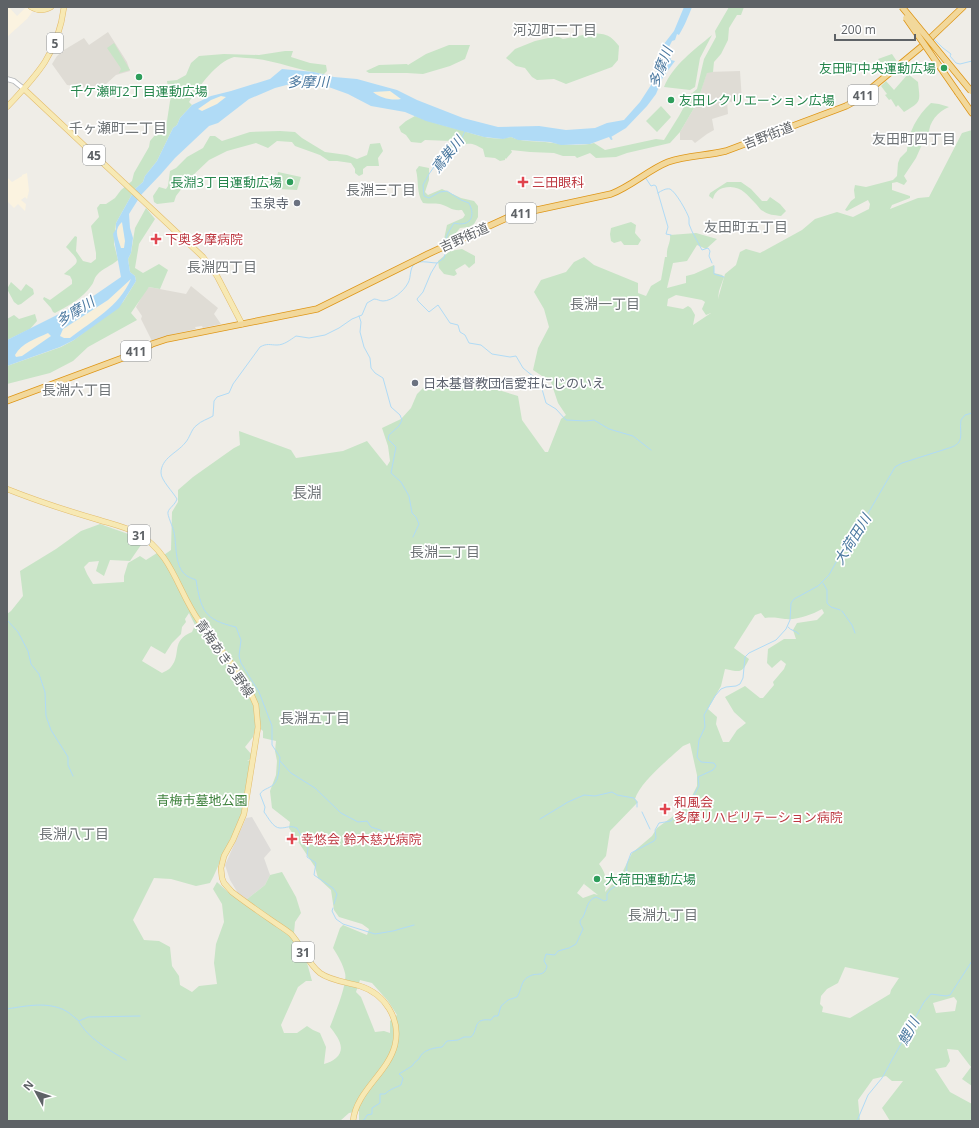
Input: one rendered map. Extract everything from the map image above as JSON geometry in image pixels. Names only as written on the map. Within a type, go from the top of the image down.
[{"type":"highway","points":[[900,7],[972,92]]},
{"type":"highway","points":[[900,7],[972,113]]},
{"type":"highway","name":"吉野街道","points":[[7,401],[128,356],[160,341],[317,309],[511,216],[523,212],[611,194],[623,189],[672,161],[715,154],[738,147],[854,102],[922,47],[963,7]]},
{"type":"main road","points":[[31,7],[37,10],[42,10],[51,7]]},
{"type":"main road","name":"5","points":[[7,107],[46,62],[56,42],[61,26],[64,7]]},
{"type":"main road","name":"45","points":[[24,89],[200,253],[210,265],[221,283],[242,324]]},
{"type":"main road","name":"青梅あきる野線","points":[[7,489],[122,527],[138,534],[154,546],[170,565],[192,610],[252,696],[257,711],[258,726],[253,761],[244,814],[222,862],[222,878],[227,888],[291,935],[319,973],[329,978],[366,988],[380,997],[390,1010],[396,1028],[396,1040],[393,1050],[389,1059],[360,1102],[355,1112],[353,1121]]},
{"type":"street","points":[[7,79],[15,82],[24,89]]},
{"type":"shaded area","points":[[7,7],[9,7],[17,16],[26,7],[33,11],[27,19],[7,37]]},
{"type":"shaded area","points":[[108,32],[127,62],[130,71],[116,75],[106,84],[98,87],[90,88],[67,85],[52,64],[57,56],[84,38],[89,45]]},
{"type":"shaded area","points":[[740,71],[742,101],[735,103],[727,101],[728,114],[712,119],[714,130],[695,143],[692,140],[680,140],[680,132],[697,103],[707,72]]},
{"type":"shaded area","points":[[27,173],[29,191],[27,199],[25,197],[21,200],[26,204],[25,211],[18,204],[14,208],[7,201],[7,177],[12,182]]},
{"type":"shaded area","points":[[191,286],[218,308],[214,314],[221,324],[203,328],[202,326],[195,327],[196,329],[152,341],[141,319],[142,316],[136,307],[145,291],[149,287],[186,294]]},
{"type":"shaded area","points":[[252,817],[271,850],[264,858],[270,875],[265,885],[246,900],[241,898],[230,880],[225,865],[246,818]]},
{"type":"green space","points":[[729,7],[744,7],[741,15],[737,15],[729,28],[728,40],[721,54],[714,62],[713,72],[707,73],[697,103],[680,132],[670,143],[616,157],[596,158],[590,153],[577,158],[575,156],[563,156],[554,153],[511,150],[512,152],[506,159],[505,158],[505,160],[500,161],[495,158],[485,157],[483,149],[472,144],[466,144],[455,149],[450,146],[452,141],[425,140],[421,143],[411,142],[406,135],[401,132],[399,127],[415,116],[490,138],[497,139],[511,137],[523,141],[570,145],[594,143],[605,150],[656,139],[664,140],[691,94],[697,89],[704,59],[716,37],[715,31]]},
{"type":"green space","points":[[593,33],[611,37],[616,42],[619,46],[618,60],[612,67],[566,84],[554,79],[537,80],[532,77],[525,68],[516,66],[506,58],[515,49],[535,41],[557,36],[563,39]]},
{"type":"green space","points":[[712,35],[700,58],[695,87],[690,90],[664,87],[678,65]]},
{"type":"green space","points":[[114,43],[130,70],[119,73],[121,69],[107,48]]},
{"type":"green space","points":[[449,45],[470,45],[465,59],[450,66],[423,74],[369,73],[366,71],[379,65],[408,65],[426,54]]},
{"type":"green space","points":[[293,51],[291,57],[310,63],[326,65],[327,71],[324,74],[266,60],[234,57],[214,69],[189,102],[192,105],[173,128],[157,161],[145,176],[143,182],[135,189],[116,223],[114,244],[118,260],[96,276],[92,285],[80,298],[55,313],[53,312],[43,299],[44,297],[50,300],[72,284],[70,276],[64,274],[77,262],[75,257],[66,247],[75,236],[77,237],[76,251],[83,261],[91,263],[96,259],[91,226],[99,217],[97,208],[100,204],[106,204],[115,198],[121,190],[132,181],[134,173],[149,147],[150,141],[155,135],[158,135],[167,121],[170,101],[173,93],[168,89],[167,81],[177,80],[186,75],[191,63],[199,56],[224,54],[259,55]]},
{"type":"green space","points":[[892,54],[898,63],[888,71],[878,59]]},
{"type":"green space","points":[[908,74],[918,82],[919,97],[917,103],[904,112],[898,105],[896,107],[891,99],[889,100],[885,95],[887,94],[881,86],[886,81],[894,90]]},
{"type":"green space","name":"青梅市墓地公園","points":[[931,103],[949,107],[934,118],[930,127],[929,136],[924,140],[916,158],[904,176],[907,181],[904,185],[897,182],[892,183],[892,190],[910,196],[910,198],[892,205],[890,209],[918,198],[929,197],[962,133],[972,130],[972,1086],[962,1079],[971,1067],[958,1050],[947,1049],[950,1061],[946,1067],[935,1069],[950,1092],[972,1104],[972,1121],[890,1121],[882,1108],[903,1081],[892,1081],[886,1076],[873,1079],[858,1100],[860,1121],[359,1121],[359,1111],[349,1113],[340,1121],[7,1121],[7,614],[23,596],[20,571],[56,549],[81,531],[100,524],[131,535],[143,542],[130,561],[110,560],[104,576],[96,571],[99,561],[89,562],[84,567],[93,584],[124,582],[124,576],[128,563],[140,556],[146,560],[157,553],[161,557],[171,550],[172,512],[178,502],[178,490],[193,477],[240,445],[239,431],[291,450],[296,458],[343,451],[367,441],[387,466],[390,461],[388,446],[382,428],[401,419],[411,408],[417,394],[424,387],[438,383],[479,384],[518,396],[522,420],[545,452],[548,452],[561,419],[566,415],[558,403],[551,382],[533,370],[538,348],[549,327],[544,309],[534,292],[541,280],[566,272],[574,262],[584,257],[594,265],[638,283],[638,293],[646,296],[651,286],[661,280],[665,257],[667,257],[670,235],[696,233],[717,239],[706,249],[697,245],[687,261],[673,263],[667,288],[686,283],[686,276],[714,265],[714,273],[724,277],[718,299],[725,274],[736,265],[740,252],[746,249],[760,253],[802,230],[815,219],[837,212],[853,217],[869,209],[870,204],[868,200],[847,211],[845,210],[855,198],[855,185],[866,187],[893,180],[897,176],[898,163],[900,158],[907,151],[911,131]],"holes":[[[676,295],[702,300],[705,302],[702,309],[706,315],[711,313],[693,325],[695,315],[691,308],[688,306],[683,309],[667,306],[668,299]],[[822,609],[824,613],[817,620],[797,623],[793,630],[796,639],[784,639],[768,649],[767,663],[772,668],[781,660],[786,664],[784,669],[773,682],[774,685],[763,698],[760,698],[745,686],[725,697],[734,712],[746,723],[737,730],[729,742],[723,742],[716,724],[717,717],[708,709],[721,686],[725,669],[740,671],[747,664],[749,659],[734,648],[755,615],[761,613],[765,618],[790,619],[804,617]],[[189,613],[195,625],[192,632],[181,639],[177,648],[176,657],[169,669],[162,673],[142,661],[151,646],[165,654],[172,643],[181,634],[182,627],[186,622],[185,619]],[[256,725],[263,731],[263,738],[276,741],[276,775],[270,791],[272,808],[290,822],[289,828],[315,867],[318,878],[331,890],[334,910],[339,917],[362,924],[369,929],[367,935],[343,925],[340,928],[333,948],[343,966],[345,973],[340,1000],[330,1027],[340,1042],[341,1050],[335,1059],[324,1064],[326,1047],[320,1033],[307,1026],[297,1033],[284,1033],[281,1025],[298,987],[306,981],[312,981],[306,959],[309,952],[294,933],[295,922],[301,913],[296,897],[282,872],[270,875],[265,885],[246,900],[228,892],[217,882],[213,889],[222,904],[224,922],[216,944],[214,963],[217,984],[199,986],[192,992],[180,985],[179,976],[172,966],[170,947],[159,941],[144,940],[133,920],[154,878],[171,879],[196,886],[210,883],[243,814],[252,760],[247,761],[252,758],[252,755],[245,747],[253,737]],[[690,743],[697,775],[697,786],[687,806],[657,828],[652,836],[632,853],[622,873],[605,892],[605,877],[599,864],[606,856],[610,831],[638,802],[635,799],[638,792],[656,771],[683,746]],[[586,881],[584,884],[598,895],[594,894],[583,898],[577,893]],[[845,967],[899,978],[890,994],[850,1018],[822,1012],[823,1007],[820,1004],[821,996],[827,989],[838,983]],[[360,980],[372,983],[388,1001],[397,1015],[390,1021],[390,1033],[384,1031],[375,1032],[361,997],[356,992]],[[954,997],[957,1001],[955,1011],[936,1013],[933,1003]]]},
{"type":"green space","points":[[661,106],[671,117],[657,132],[646,121]]},
{"type":"green space","points":[[250,132],[295,132],[325,152],[347,155],[357,159],[367,155],[370,144],[380,143],[383,151],[378,158],[379,166],[367,166],[363,169],[363,174],[359,176],[355,173],[355,169],[351,163],[329,161],[320,155],[295,146],[292,142],[277,141],[268,148],[256,143],[227,151],[209,160],[189,179],[176,196],[174,202],[157,204],[154,202],[153,196],[159,187],[166,189],[168,186],[170,171],[176,168],[187,157],[203,148],[210,136],[215,136],[222,141]]},
{"type":"green space","points":[[419,166],[429,168],[429,180],[425,192],[428,195],[442,189],[461,198],[474,201],[478,206],[478,217],[474,224],[469,227],[460,228],[456,233],[456,236],[443,244],[447,225],[463,218],[465,215],[462,210],[453,209],[440,204],[423,203],[418,191],[416,170]]},
{"type":"green space","name":"長淵3丁目運動広場","points":[[278,172],[301,177],[297,190],[280,189],[281,177],[277,177]]},
{"type":"green space","points":[[272,178],[278,179],[276,188],[260,186],[251,188],[249,181],[268,180]]},
{"type":"green space","points":[[727,182],[741,182],[751,189],[762,201],[767,201],[770,197],[780,204],[786,211],[781,216],[771,215],[761,210],[746,193],[734,187],[719,190],[713,199],[709,196],[710,193]]},
{"type":"green space","points":[[146,208],[155,219],[139,244],[135,268],[143,273],[159,264],[168,270],[160,289],[149,287],[131,313],[137,320],[88,347],[73,361],[50,373],[7,384],[7,366],[61,347],[74,340],[123,302],[136,281],[135,276],[130,272],[128,259],[131,253],[135,228]]},
{"type":"green space","points":[[631,222],[636,225],[635,233],[641,240],[638,245],[624,245],[621,241],[614,243],[611,241],[611,228]]},
{"type":"green space","points":[[462,249],[475,256],[475,263],[469,268],[465,264],[455,270],[457,274],[454,276],[444,274],[439,268],[438,261],[450,251]]},
{"type":"green space","points":[[11,282],[21,291],[26,284],[33,289],[34,294],[18,305],[14,302],[7,289]]},
{"type":"green space","points":[[35,314],[37,321],[30,329],[7,340],[7,319],[14,315],[19,319]]},
{"type":"sand","points":[[372,91],[390,91],[402,99],[394,100],[386,98]]},
{"type":"sand","points":[[221,96],[226,97],[217,104],[202,111],[198,109],[211,100]]},
{"type":"sand","points":[[122,222],[125,241],[124,248],[121,248],[117,234],[118,228]]},
{"type":"sand","points":[[131,278],[120,297],[105,312],[70,338],[60,336],[63,329],[108,300]]},
{"type":"sand","points":[[48,333],[52,336],[22,356],[16,357],[14,355],[25,344]]},
{"type":"water","name":"多摩川","points":[[684,7],[692,7],[679,35],[677,34],[675,40],[672,41],[668,49],[671,60],[675,61],[663,77],[656,94],[626,128],[611,137],[612,140],[609,137],[590,144],[561,145],[550,142],[518,140],[511,137],[503,139],[484,137],[426,121],[405,112],[371,106],[348,94],[323,85],[294,83],[275,88],[249,99],[218,123],[209,126],[175,158],[141,195],[129,214],[130,228],[133,238],[131,253],[128,259],[130,272],[135,276],[136,281],[119,308],[74,340],[60,347],[7,366],[7,340],[89,299],[121,277],[113,234],[116,229],[116,223],[135,189],[143,182],[145,176],[157,161],[173,128],[192,105],[211,96],[270,79],[282,69],[314,72],[334,77],[357,79],[397,90],[417,100],[463,118],[498,127],[539,126],[566,130],[595,128],[607,123],[624,120],[640,102],[651,85],[660,60],[660,49],[674,31]],"holes":[[[390,91],[401,99],[394,100],[379,96],[373,92]],[[221,96],[226,97],[217,104],[202,111],[198,109],[211,100]],[[122,222],[125,241],[124,248],[121,248],[118,237],[117,231]],[[131,279],[120,298],[96,319],[70,338],[60,336],[63,329],[108,300]],[[48,333],[51,336],[22,356],[16,357],[15,355],[21,347]]]},
{"type":"waterway","points":[[934,39],[951,54],[950,56],[956,63],[960,64],[972,61]]},
{"type":"waterway","name":"鳶巣川","points":[[444,244],[454,223],[464,224],[470,220],[472,217],[471,208],[469,203],[447,191],[440,192],[429,198],[424,196],[423,185],[441,157],[462,138],[465,131]]},
{"type":"waterway","points":[[645,177],[651,186],[656,186],[668,227],[666,234],[671,235]]},
{"type":"waterway","points":[[658,193],[670,189],[675,194],[688,215],[690,227],[702,250],[708,248],[710,251],[709,256],[712,263]]},
{"type":"waterway","points":[[445,249],[444,258],[437,263],[423,292],[417,299],[429,312],[438,305],[450,323],[458,325],[460,332],[465,335],[469,343],[481,345],[492,354],[510,357],[516,356],[523,368],[534,377],[542,389],[546,403],[556,409],[566,420],[594,420],[609,429],[633,436],[651,450]]},
{"type":"waterway","points":[[334,904],[337,894],[333,888],[314,875],[316,863],[307,857],[308,848],[297,828],[277,828],[264,812],[265,807],[260,794],[273,785],[277,779],[279,768],[280,757],[272,745],[272,726],[259,692],[241,663],[239,656],[241,640],[236,627],[217,621],[206,612],[202,606],[196,580],[187,576],[180,567],[174,532],[168,514],[177,499],[163,479],[161,473],[166,460],[182,447],[195,427],[200,422],[213,416],[214,401],[217,397],[229,393],[233,384],[260,347],[282,344],[296,336],[309,338],[325,335],[352,319],[362,315],[367,303],[374,299],[386,301],[397,295],[408,283],[413,265],[416,263],[437,263]]},
{"type":"waterway","points":[[714,266],[714,274],[724,277]]},
{"type":"waterway","points":[[359,316],[361,322],[360,332],[364,347],[370,358],[371,368],[375,373],[383,378],[391,407],[400,415],[402,420],[399,426],[389,435],[388,439],[396,447],[391,473],[401,482],[409,496],[412,513],[416,517],[419,524],[413,537]]},
{"type":"waterway","name":"大荷田川","points":[[362,1121],[367,1115],[372,1114],[372,1108],[380,1103],[380,1094],[385,1094],[401,1085],[403,1078],[399,1074],[412,1066],[423,1053],[442,1047],[447,1041],[471,1037],[478,1022],[491,1020],[494,1016],[498,1016],[501,1006],[508,1000],[517,997],[524,980],[546,970],[547,966],[544,961],[546,954],[555,955],[558,951],[576,944],[583,929],[580,924],[580,920],[591,900],[596,897],[604,901],[607,900],[607,894],[611,889],[626,879],[627,864],[631,853],[654,841],[656,838],[655,830],[659,823],[671,821],[674,817],[686,814],[691,810],[694,795],[699,786],[698,777],[713,770],[716,766],[714,763],[701,762],[697,757],[699,740],[705,727],[704,715],[715,696],[721,689],[740,684],[743,678],[745,657],[749,653],[776,640],[786,629],[790,620],[791,603],[794,599],[818,586],[829,575],[851,535],[863,522],[895,467],[902,463],[954,446],[958,443],[961,437],[961,420],[965,415],[972,413]]},
{"type":"waterway","points":[[823,583],[827,590],[827,603],[831,607],[840,610]]},
{"type":"waterway","points":[[842,611],[852,625],[855,633]]},
{"type":"waterway","points":[[7,620],[18,632],[28,651],[31,664],[39,674],[45,692],[46,716],[51,730],[68,757],[68,765],[73,776]]},
{"type":"waterway","points":[[788,627],[799,634]]},
{"type":"waterway","points":[[280,761],[291,773],[315,788],[341,813],[358,822],[367,821],[371,827],[383,831]]},
{"type":"waterway","points":[[540,819],[568,802],[584,795],[595,796],[612,792],[617,795],[634,798],[637,802],[637,807]]},
{"type":"waterway","points":[[642,812],[650,829]]},
{"type":"waterway","points":[[333,908],[332,911],[336,919],[343,924],[375,934],[414,925]]},
{"type":"waterway","name":"鯉川","points":[[857,1121],[868,1095],[882,1078],[924,1002],[931,994],[946,996],[950,995],[972,961]]},
{"type":"waterway","points":[[7,1009],[37,1005],[52,1006],[66,1011],[79,1021],[88,1017],[140,1016]]},
{"type":"waterway","points":[[79,1022],[94,1039],[126,1060]]},
{"type":"place","name":"友田町中央運動広場","points":[[944,68]]},
{"type":"place","name":"千ケ瀬町2丁目運動広場","points":[[139,77]]},
{"type":"place","name":"友田レクリエーション広場","points":[[671,100]]},
{"type":"place","name":"長淵3丁目運動広場","points":[[290,182]]},
{"type":"place","name":"三田眼科","points":[[523,182]]},
{"type":"place","name":"玉泉寺","points":[[297,203]]},
{"type":"place","name":"下奥多摩病院","points":[[156,239]]},
{"type":"place","name":"日本基督教団信愛荘にじのいえ","points":[[415,383]]},
{"type":"place","name":"和風会 多摩リハビリテーション病院","points":[[665,809]]},
{"type":"place","name":"幸悠会 鈴木慈光病院","points":[[292,839]]},
{"type":"place","name":"大荷田運動広場","points":[[597,879]]},
{"type":"district","name":"河辺町二丁目","points":[[555,29]]},
{"type":"district","name":"千ヶ瀬町二丁目","points":[[118,127]]},
{"type":"district","name":"友田町四丁目","points":[[914,138]]},
{"type":"district","name":"長淵三丁目","points":[[381,189]]},
{"type":"district","name":"友田町五丁目","points":[[746,226]]},
{"type":"district","name":"長淵四丁目","points":[[222,266]]},
{"type":"district","name":"長淵一丁目","points":[[605,303]]},
{"type":"district","name":"長淵六丁目","points":[[77,389]]},
{"type":"district","name":"長淵","points":[[307,492]]},
{"type":"district","name":"長淵二丁目","points":[[445,551]]},
{"type":"district","name":"長淵五丁目","points":[[315,717]]},
{"type":"district","name":"長淵八丁目","points":[[74,833]]},
{"type":"district","name":"長淵九丁目","points":[[663,914]]}]
